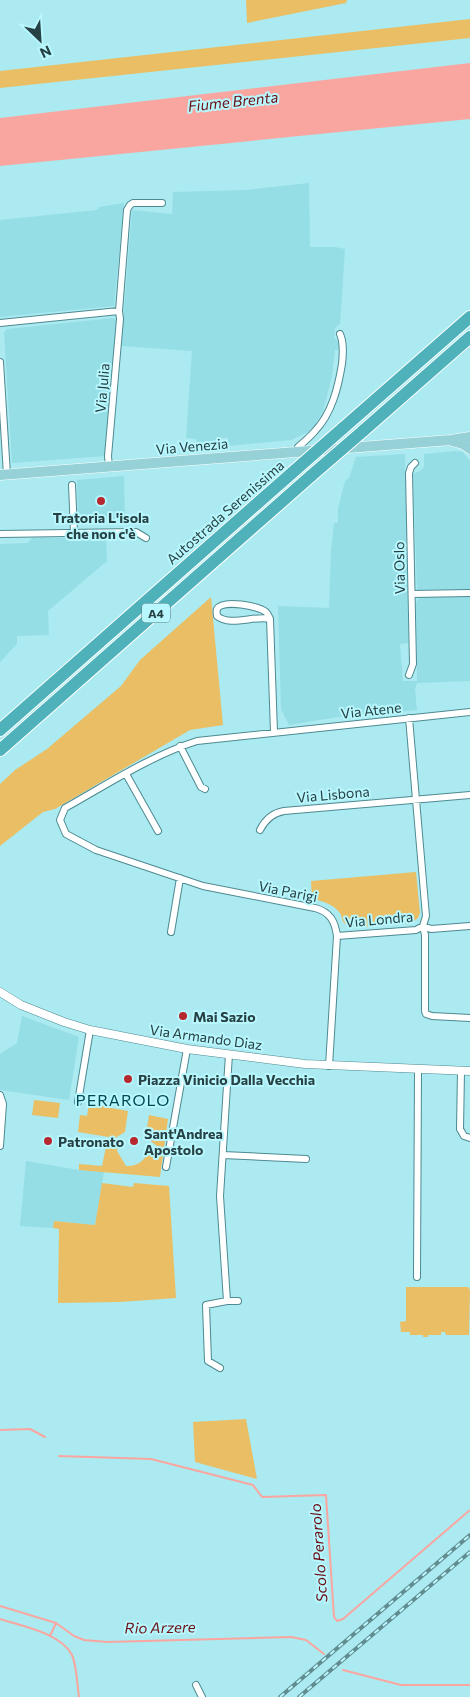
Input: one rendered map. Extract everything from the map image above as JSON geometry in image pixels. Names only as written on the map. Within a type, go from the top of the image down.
[{"type":"highway","name":"Autostrada Serenissima","points":[[0,730],[470,317]]},
{"type":"highway","name":"A4","points":[[0,750],[470,337]]},
{"type":"main road","name":"Via Venezia","points":[[3,475],[470,437]]},
{"type":"main road","points":[[451,440],[463,444],[470,449]]},
{"type":"street","name":"Via Julia","points":[[108,467],[128,207],[133,203],[162,203]]},
{"type":"street","points":[[0,323],[119,311]]},
{"type":"street","points":[[299,451],[298,447],[316,430],[328,413],[334,400],[343,357],[343,342],[340,334]]},
{"type":"street","points":[[0,362],[3,475]]},
{"type":"street","name":"Via Oslo","points":[[409,675],[413,664],[409,473],[415,463]]},
{"type":"street","points":[[72,485],[74,532]]},
{"type":"street","points":[[0,534],[136,532],[146,538]]},
{"type":"street","points":[[412,594],[470,593]]},
{"type":"street","points":[[270,619],[261,617],[251,620],[227,620],[220,619],[216,612],[219,606],[225,603],[251,606],[266,612],[270,619],[274,732]]},
{"type":"street","name":"Via Atene","points":[[60,823],[65,808],[180,746],[205,739],[470,712]]},
{"type":"street","points":[[409,718],[426,916],[423,926]]},
{"type":"street","points":[[180,746],[201,787],[205,789]]},
{"type":"street","points":[[126,774],[158,831]]},
{"type":"street","name":"Via Lisbona","points":[[260,830],[264,821],[278,812],[470,795]]},
{"type":"street","name":"Via Parigi","points":[[60,823],[66,834],[83,844],[108,854],[203,886],[320,909],[332,918],[337,936],[329,1066]]},
{"type":"street","points":[[170,932],[180,878]]},
{"type":"street","name":"Via Londra","points":[[423,926],[431,929],[470,926]]},
{"type":"street","name":"Via Londra","points":[[337,936],[416,930],[423,926]]},
{"type":"street","name":"Via Londra","points":[[423,926],[425,949],[424,1007],[426,1014],[438,1017],[470,1018]]},
{"type":"street","name":"Via Armando Diaz","points":[[0,992],[39,1013],[90,1030],[187,1049],[329,1066],[470,1071]]},
{"type":"street","points":[[78,1102],[90,1030]]},
{"type":"street","points":[[166,1167],[187,1049]]},
{"type":"street","points":[[227,1301],[220,1196],[229,1054]]},
{"type":"street","points":[[417,1277],[418,1070]]},
{"type":"street","points":[[461,1071],[460,1129],[464,1136],[470,1138]]},
{"type":"street","points":[[0,1095],[3,1104],[0,1146]]},
{"type":"street","points":[[223,1156],[306,1159]]},
{"type":"street","points":[[220,1368],[208,1360],[206,1304],[227,1301],[238,1302]]},
{"type":"street","points":[[196,1685],[202,1697]]},
{"type":"shaded area","points":[[246,0],[347,0],[346,3],[247,23]]},
{"type":"shaded area","points":[[470,19],[470,38],[0,88],[0,71]]},
{"type":"shaded area","points":[[309,183],[310,247],[345,249],[340,324],[335,328],[334,337],[339,343],[338,350],[335,350],[332,376],[323,412],[308,432],[291,440],[228,446],[228,438],[216,438],[216,447],[197,449],[196,439],[186,438],[192,351],[121,346],[132,210],[172,214],[173,192],[246,190]]},
{"type":"shaded area","points":[[124,203],[114,306],[0,317],[0,220],[97,210],[99,207]]},
{"type":"shaded area","points":[[113,318],[116,320],[117,325],[106,456],[12,463],[4,332],[7,329]]},
{"type":"shaded area","points":[[463,452],[470,461],[470,589],[417,590],[413,474],[424,467],[424,454]]},
{"type":"shaded area","points":[[405,454],[408,643],[400,644],[403,681],[417,681],[416,604],[418,599],[423,597],[470,597],[470,681],[417,683],[415,689],[417,710],[338,717],[289,725],[281,709],[278,606],[329,608],[334,523],[338,523],[338,509],[345,481],[349,478],[356,457]]},
{"type":"shaded area","points":[[124,476],[125,522],[78,520],[77,480]]},
{"type":"shaded area","points":[[32,538],[106,538],[107,561],[48,611],[49,635],[17,636],[17,644],[0,662],[0,544],[28,543]]},
{"type":"shaded area","points":[[211,597],[223,725],[190,730],[55,809],[43,812],[0,846],[0,784],[15,770],[47,749],[121,686],[140,660]]},
{"type":"shaded area","points":[[416,872],[420,913],[413,922],[378,926],[349,926],[345,924],[340,913],[334,907],[312,899],[311,881]]},
{"type":"shaded area","points":[[22,1016],[79,1037],[69,1100],[0,1090],[0,1054],[17,1043]]},
{"type":"shaded area","points":[[34,1100],[60,1103],[58,1118],[32,1115]]},
{"type":"shaded area","points":[[89,1104],[128,1111],[125,1132],[115,1138],[78,1132],[80,1115],[87,1116]]},
{"type":"shaded area","points":[[149,1115],[168,1119],[160,1177],[79,1170],[79,1164],[102,1166],[107,1142],[118,1144],[117,1151],[126,1166],[140,1162],[146,1156],[149,1149],[157,1149],[157,1146],[147,1133]]},
{"type":"shaded area","points":[[26,1161],[79,1170],[104,1172],[95,1225],[54,1221],[53,1228],[20,1226]]},
{"type":"shaded area","points":[[102,1183],[133,1187],[134,1183],[169,1186],[176,1298],[120,1302],[58,1303],[59,1229],[53,1228],[54,1221],[95,1225]]},
{"type":"shaded area","points":[[406,1287],[468,1287],[470,1290],[469,1335],[446,1335],[445,1332],[441,1332],[441,1335],[423,1337],[423,1335],[410,1335],[410,1332],[401,1332],[400,1322],[406,1321]]},
{"type":"shaded area","points":[[246,1419],[257,1479],[195,1462],[193,1422]]},
{"type":"water","name":"Fiume Brenta","points":[[470,63],[470,119],[0,166],[0,118]]},
{"type":"waterway","name":"Scolo Perarolo","points":[[0,1430],[30,1429],[45,1437]]},
{"type":"waterway","name":"Scolo Perarolo","points":[[59,1456],[151,1459],[253,1485],[262,1497],[326,1495],[334,1617],[337,1621],[343,1619],[470,1510]]},
{"type":"waterway","name":"Rio Arzere","points":[[0,1606],[56,1623],[74,1636],[84,1640],[107,1642],[291,1637],[306,1640],[324,1654]]},
{"type":"waterway","points":[[0,1619],[40,1631],[67,1647],[74,1660],[79,1697]]},
{"type":"waterway","points":[[50,1636],[56,1623]]},
{"type":"waterway","name":"Rio Arzere","points":[[343,1670],[401,1685],[470,1685]]},
{"type":"railway","points":[[280,1697],[470,1535]]},
{"type":"railway","points":[[299,1697],[470,1552]]},
{"type":"place","name":"Tratoria L'isola che non c'è","points":[[101,501]]},
{"type":"place","name":"Mai Sazio","points":[[183,1016]]},
{"type":"place","name":"Piazza Vinicio Dalla Vecchia","points":[[128,1079]]},
{"type":"place","name":"Patronato","points":[[48,1141]]},
{"type":"place","name":"Sant'Andrea Apostolo","points":[[134,1141]]},
{"type":"district","name":"PERAROLO","points":[[123,1099]]}]
